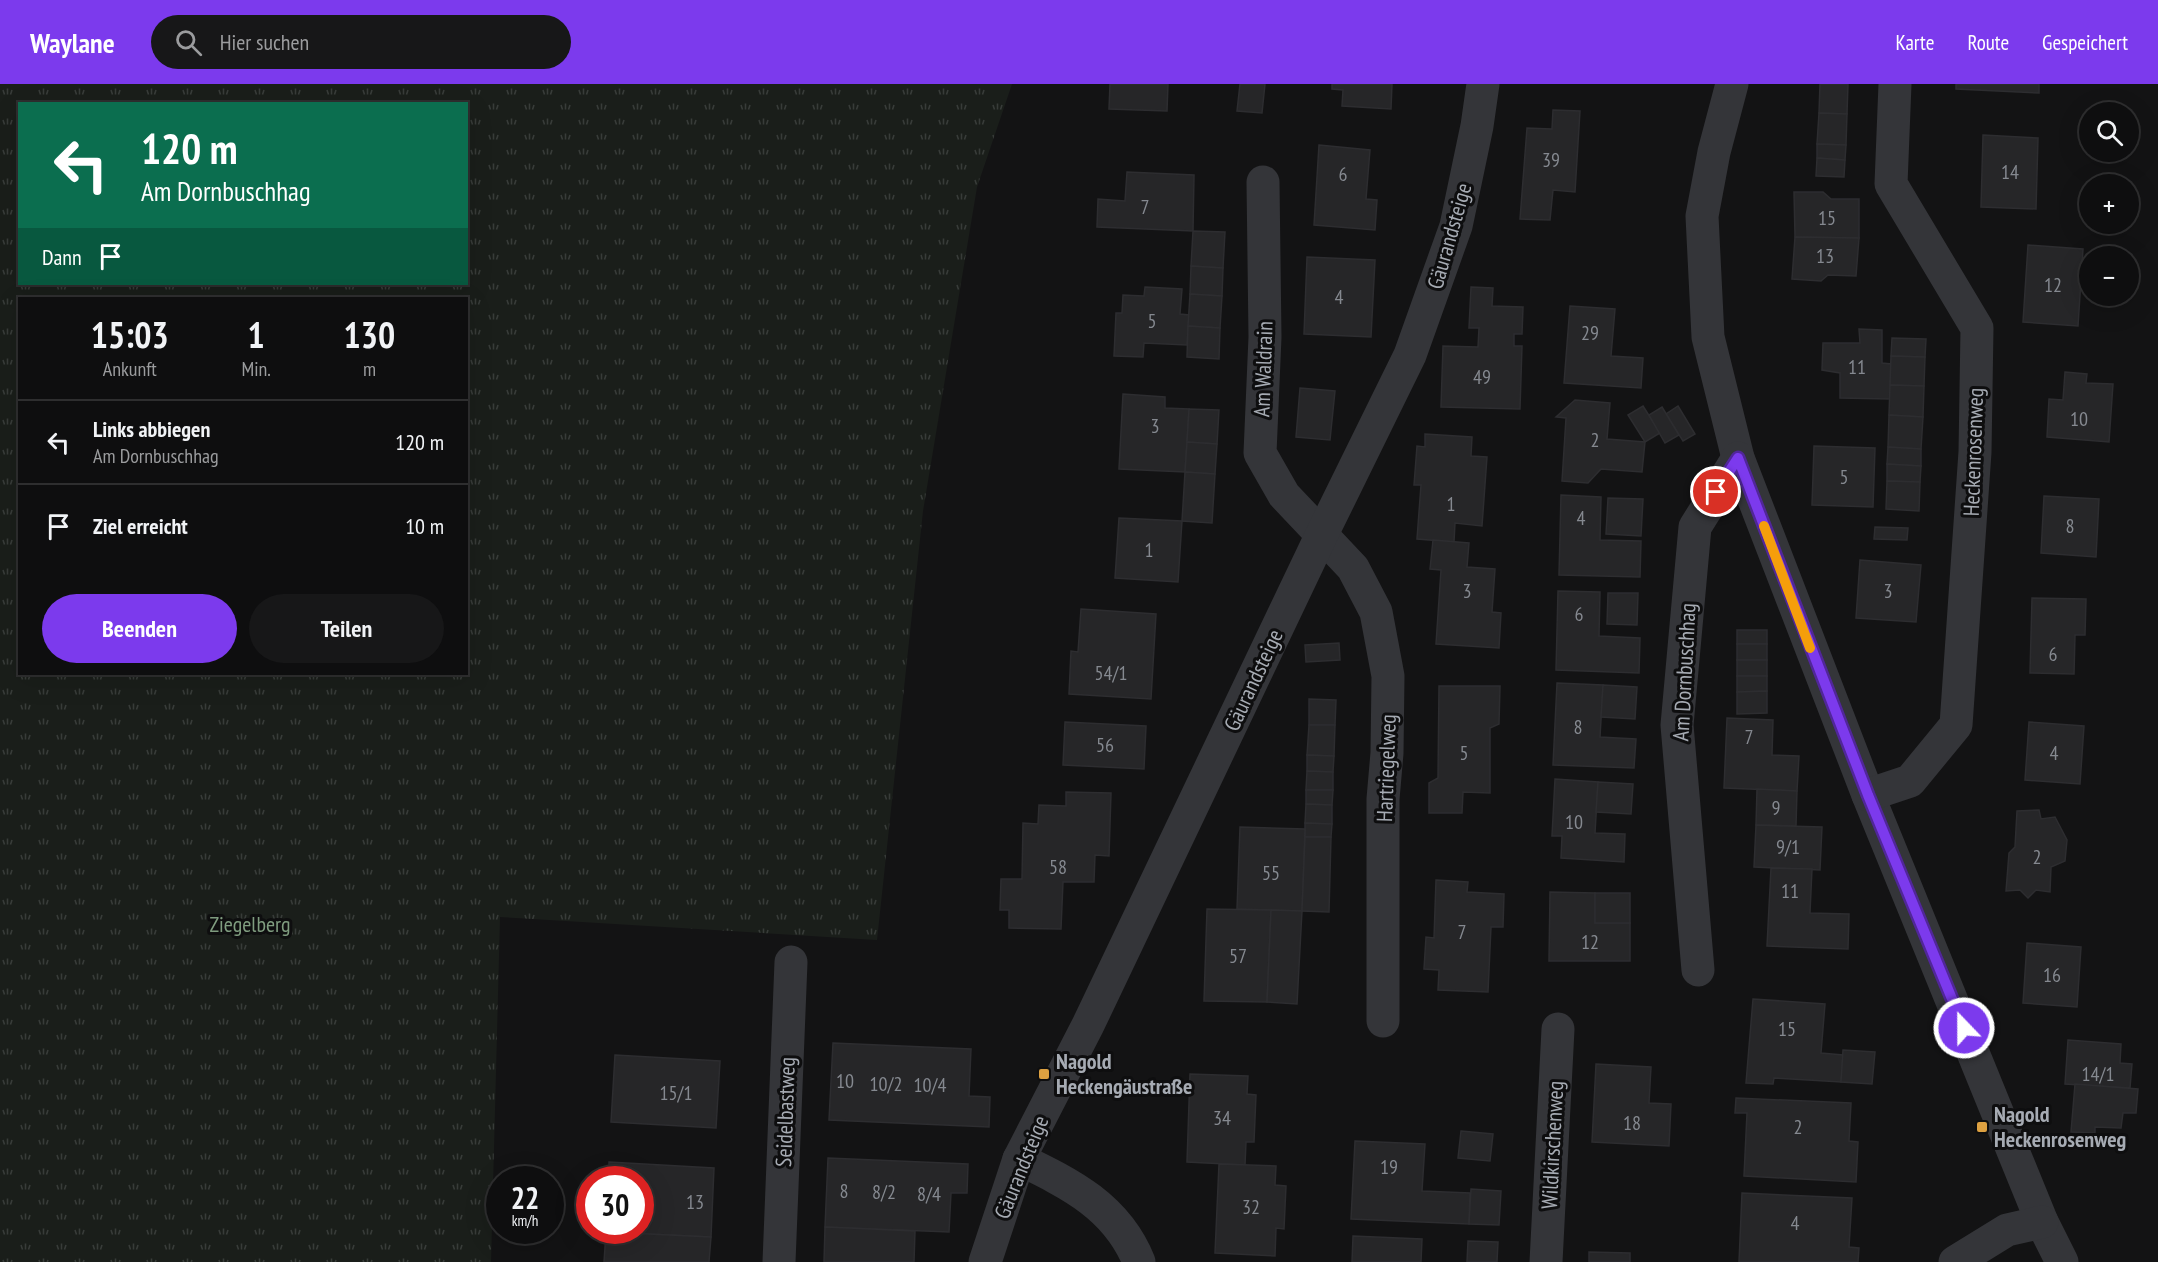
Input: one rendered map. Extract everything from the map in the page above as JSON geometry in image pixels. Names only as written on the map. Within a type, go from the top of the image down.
[{"type":"street","name":"Gäurandsteige","points":[[984,1262],[1019,1159],[1088,1025],[1410,355],[1456,226],[1477,126],[1483,84]]},
{"type":"street","points":[[1732,84],[1714,152],[1702,216],[1708,337],[1738,458],[1868,795],[2042,1222],[2062,1262]]},
{"type":"street","name":"Heckenrosenweg","points":[[1868,795],[1910,781],[1956,725],[1975,452],[1977,328],[1891,184],[1895,84]]},
{"type":"street","name":"Am Waldrain","points":[[1263,182],[1265,337],[1260,453],[1284,495],[1322,534]]},
{"type":"street","name":"Am Dornbuschhag","points":[[1698,970],[1677,725],[1695,527],[1738,458]]},
{"type":"street","name":"Hartriegelweg","points":[[1322,534],[1353,568],[1376,612],[1388,676],[1388,753],[1383,799],[1383,1021]]},
{"type":"street","name":"Seidelbastweg","points":[[779,1262],[791,962]]},
{"type":"street","name":"Wildkirschenweg","points":[[1546,1262],[1558,1029]]},
{"type":"street","points":[[1019,1159],[1068,1182],[1115,1219],[1140,1262]]},
{"type":"street","points":[[1955,1262],[2007,1230],[2042,1222]]},
{"type":"green space","name":"Ziegelberg","points":[[0,84],[1012,84],[977,187],[923,511],[877,940],[500,917],[494,1166],[486,1166],[486,1244],[491,1244],[491,1262],[0,1262]]},
{"type":"building","points":[[1110,84],[1168,84],[1167,111],[1109,109]]},
{"type":"building","points":[[1240,84],[1265,84],[1262,113],[1237,111]]},
{"type":"building","points":[[1332,84],[1392,84],[1391,109],[1342,106],[1343,90],[1332,89]]},
{"type":"building","points":[[1820,84],[1848,84],[1847,114],[1819,113]]},
{"type":"building","points":[[1956,84],[2039,84],[2039,93],[1956,89]]},
{"type":"building","points":[[1553,110],[1580,111],[1575,192],[1553,190],[1550,220],[1520,219],[1527,128],[1552,129]]},
{"type":"building","points":[[1819,113],[1847,114],[1846,145],[1817,144]]},
{"type":"building","points":[[1983,135],[2038,138],[2036,209],[1981,207]]},
{"type":"building","points":[[1817,144],[1846,145],[1845,160],[1817,158]]},
{"type":"building","points":[[1319,145],[1370,150],[1366,199],[1377,200],[1375,230],[1314,225]]},
{"type":"building","points":[[1817,158],[1845,160],[1844,177],[1816,176]]},
{"type":"building","points":[[1127,172],[1194,175],[1193,231],[1097,227],[1098,199],[1125,201]]},
{"type":"building","points":[[1794,192],[1823,192],[1831,199],[1859,199],[1859,238],[1795,237]]},
{"type":"building","points":[[1193,231],[1225,232],[1223,268],[1191,266]]},
{"type":"building","points":[[1795,237],[1859,238],[1856,276],[1828,275],[1821,281],[1792,279]]},
{"type":"building","points":[[2028,245],[2079,249],[2078,326],[2023,322]]},
{"type":"building","points":[[1307,257],[1375,260],[1371,337],[1304,334]]},
{"type":"building","points":[[1191,266],[1223,268],[1222,296],[1190,294]]},
{"type":"building","points":[[1145,287],[1182,289],[1180,314],[1189,315],[1187,345],[1144,343],[1143,357],[1114,356],[1116,313],[1122,313],[1123,295],[1144,296]]},
{"type":"building","points":[[1471,287],[1493,288],[1492,306],[1523,307],[1522,334],[1514,334],[1514,346],[1522,346],[1520,409],[1441,407],[1443,346],[1478,347],[1479,328],[1469,328]]},
{"type":"building","points":[[1190,294],[1222,296],[1220,328],[1188,326]]},
{"type":"building","points":[[1570,306],[1615,309],[1611,356],[1643,358],[1641,388],[1564,383]]},
{"type":"building","points":[[1188,326],[1220,328],[1219,359],[1187,357]]},
{"type":"building","points":[[1859,329],[1882,330],[1882,363],[1891,364],[1890,399],[1840,398],[1840,373],[1822,370],[1823,343],[1860,343]]},
{"type":"building","points":[[1892,338],[1926,339],[1925,357],[1891,356]]},
{"type":"building","points":[[1891,356],[1925,357],[1924,386],[1890,385]]},
{"type":"building","points":[[2065,372],[2087,374],[2086,383],[2113,384],[2109,442],[2047,437],[2049,399],[2063,400]]},
{"type":"building","points":[[1890,385],[1924,386],[1923,417],[1889,415]]},
{"type":"building","points":[[1300,388],[1335,391],[1330,440],[1296,437]]},
{"type":"building","points":[[1123,394],[1165,397],[1165,408],[1189,409],[1185,472],[1119,469]]},
{"type":"building","points":[[1575,400],[1610,403],[1607,439],[1645,442],[1642,472],[1601,469],[1588,483],[1562,481],[1566,418],[1556,417]]},
{"type":"building","points":[[1643,406],[1660,433],[1645,442],[1628,415]]},
{"type":"building","points":[[1678,406],[1695,434],[1683,441],[1666,414]]},
{"type":"building","points":[[1662,407],[1679,435],[1665,443],[1649,415]]},
{"type":"building","points":[[1189,409],[1219,410],[1217,444],[1187,442]]},
{"type":"building","points":[[1889,415],[1923,417],[1921,449],[1888,447]]},
{"type":"building","points":[[1425,434],[1472,437],[1471,456],[1487,457],[1482,526],[1455,523],[1454,542],[1417,539],[1421,485],[1414,485],[1417,446],[1425,447]]},
{"type":"building","points":[[1187,442],[1217,444],[1215,474],[1185,472]]},
{"type":"building","points":[[1814,446],[1875,448],[1873,507],[1812,505]]},
{"type":"building","points":[[1888,447],[1921,449],[1921,466],[1887,464]]},
{"type":"building","points":[[1887,464],[1921,466],[1920,482],[1887,481]]},
{"type":"building","points":[[1185,472],[1215,474],[1212,523],[1182,521]]},
{"type":"building","points":[[1887,481],[1920,482],[1919,511],[1886,509]]},
{"type":"building","points":[[1561,495],[1601,497],[1600,540],[1641,541],[1640,577],[1559,575]]},
{"type":"building","points":[[2044,496],[2099,499],[2096,557],[2041,553]]},
{"type":"building","points":[[1608,498],[1643,499],[1641,536],[1606,534]]},
{"type":"building","points":[[1119,518],[1182,521],[1178,582],[1115,578]]},
{"type":"building","points":[[1875,527],[1908,528],[1907,540],[1874,539]]},
{"type":"building","points":[[1433,540],[1469,543],[1467,567],[1495,569],[1492,612],[1501,613],[1499,648],[1436,644],[1441,570],[1430,569]]},
{"type":"building","points":[[1860,560],[1921,565],[1916,622],[1856,618]]},
{"type":"building","points":[[1558,591],[1600,592],[1599,636],[1640,638],[1639,673],[1556,670]]},
{"type":"building","points":[[1608,593],[1638,593],[1637,625],[1607,624]]},
{"type":"building","points":[[2032,598],[2086,599],[2085,635],[2075,635],[2074,674],[2030,673]]},
{"type":"building","points":[[1081,609],[1156,614],[1151,699],[1069,694],[1071,651],[1078,652]]},
{"type":"building","points":[[1737,630],[1767,630],[1767,644],[1737,644]]},
{"type":"building","points":[[1339,643],[1340,660],[1306,662],[1305,645]]},
{"type":"building","points":[[1737,644],[1767,644],[1767,660],[1737,660]]},
{"type":"building","points":[[1737,660],[1767,660],[1767,676],[1737,676]]},
{"type":"building","points":[[1737,676],[1767,676],[1767,691],[1737,692]]},
{"type":"building","points":[[1557,683],[1603,685],[1600,737],[1636,739],[1634,768],[1553,765]]},
{"type":"building","points":[[1603,685],[1637,687],[1635,719],[1601,717]]},
{"type":"building","points":[[1439,686],[1500,686],[1499,724],[1490,728],[1490,793],[1463,792],[1462,813],[1429,813],[1429,783],[1438,778]]},
{"type":"building","points":[[1767,691],[1767,713],[1737,714],[1737,692]]},
{"type":"building","points":[[1309,699],[1336,700],[1335,725],[1309,725]]},
{"type":"building","points":[[1727,718],[1773,720],[1772,755],[1799,756],[1797,791],[1724,788]]},
{"type":"building","points":[[1065,722],[1146,726],[1144,769],[1063,765]]},
{"type":"building","points":[[2029,722],[2084,726],[2080,784],[2025,780]]},
{"type":"building","points":[[1309,725],[1335,725],[1334,756],[1307,755]]},
{"type":"building","points":[[1307,755],[1334,756],[1333,772],[1307,771]]},
{"type":"building","points":[[1307,771],[1333,772],[1333,790],[1306,790]]},
{"type":"building","points":[[1555,779],[1598,782],[1595,833],[1625,834],[1624,862],[1561,858],[1562,836],[1552,836]]},
{"type":"building","points":[[1598,782],[1633,784],[1631,814],[1596,812]]},
{"type":"building","points":[[1757,789],[1797,791],[1796,826],[1756,825]]},
{"type":"building","points":[[1306,790],[1333,790],[1332,805],[1306,804]]},
{"type":"building","points":[[1066,792],[1111,793],[1109,856],[1095,855],[1094,882],[1063,882],[1061,929],[1009,928],[1009,910],[1000,910],[1001,879],[1022,879],[1023,823],[1038,824],[1039,805],[1066,806]]},
{"type":"building","points":[[1306,804],[1332,805],[1332,824],[1305,823]]},
{"type":"building","points":[[2039,810],[2041,819],[2055,817],[2067,840],[2065,861],[2051,867],[2050,892],[2036,890],[2028,898],[2020,890],[2006,891],[2009,853],[2015,847],[2017,811]]},
{"type":"building","points":[[1305,823],[1332,824],[1331,837],[1305,837]]},
{"type":"building","points":[[1756,825],[1822,827],[1820,870],[1754,867]]},
{"type":"building","points":[[1240,827],[1305,829],[1302,911],[1237,909]]},
{"type":"building","points":[[1305,837],[1331,837],[1329,912],[1302,911]]},
{"type":"building","points":[[1771,868],[1812,869],[1810,913],[1849,914],[1848,949],[1767,946]]},
{"type":"building","points":[[1436,880],[1468,882],[1467,892],[1504,894],[1503,927],[1491,927],[1488,992],[1438,990],[1439,970],[1424,969],[1426,937],[1434,938]]},
{"type":"building","points":[[1550,892],[1595,893],[1595,923],[1630,923],[1630,961],[1549,961]]},
{"type":"building","points":[[1595,893],[1630,893],[1630,923],[1595,923]]},
{"type":"building","points":[[1207,909],[1271,910],[1267,1002],[1204,1001]]},
{"type":"building","points":[[1271,910],[1302,911],[1297,1004],[1267,1002]]},
{"type":"building","points":[[2027,943],[2081,947],[2077,1007],[2023,1003]]},
{"type":"building","points":[[1753,999],[1825,1004],[1821,1053],[1843,1055],[1841,1082],[1774,1078],[1773,1084],[1746,1083]]},
{"type":"building","points":[[2068,1040],[2121,1044],[2120,1063],[2132,1064],[2130,1088],[2065,1084]]},
{"type":"building","points":[[833,1043],[971,1049],[969,1096],[990,1097],[989,1127],[829,1120]]},
{"type":"building","points":[[1843,1050],[1875,1052],[1872,1084],[1841,1082]]},
{"type":"building","points":[[615,1055],[720,1061],[716,1128],[611,1122]]},
{"type":"building","points":[[1596,1064],[1651,1067],[1649,1103],[1671,1104],[1669,1146],[1592,1142]]},
{"type":"building","points":[[1190,1074],[1248,1076],[1247,1094],[1256,1095],[1254,1142],[1246,1142],[1245,1165],[1187,1162]]},
{"type":"building","points":[[2075,1084],[2138,1089],[2136,1113],[2123,1113],[2121,1128],[2095,1127],[2095,1133],[2071,1132]]},
{"type":"building","points":[[1736,1098],[1851,1103],[1849,1141],[1858,1142],[1856,1182],[1744,1176],[1747,1113],[1735,1113]]},
{"type":"building","points":[[1461,1131],[1493,1134],[1490,1161],[1458,1158]]},
{"type":"building","points":[[1355,1141],[1425,1144],[1422,1191],[1470,1193],[1469,1224],[1351,1219]]},
{"type":"building","points":[[828,1158],[968,1164],[967,1193],[951,1193],[949,1232],[825,1227]]},
{"type":"building","points":[[609,1162],[714,1168],[711,1237],[654,1234],[654,1166],[609,1166]]},
{"type":"building","points":[[1219,1164],[1276,1166],[1275,1185],[1286,1186],[1284,1229],[1276,1228],[1275,1256],[1215,1253]]},
{"type":"building","points":[[1471,1189],[1501,1191],[1499,1225],[1469,1224]]},
{"type":"building","points":[[1742,1193],[1852,1198],[1849,1247],[1859,1248],[1858,1262],[1739,1262]]},
{"type":"building","points":[[825,1227],[915,1231],[914,1262],[824,1262]]},
{"type":"building","points":[[654,1234],[711,1237],[709,1262],[604,1262],[605,1244],[654,1244]]},
{"type":"building","points":[[1353,1236],[1422,1239],[1421,1262],[1352,1262]]},
{"type":"building","points":[[1468,1241],[1498,1242],[1497,1262],[1467,1262]]},
{"type":"building","points":[[1589,1252],[1630,1253],[1630,1262],[1589,1262]]},
{"type":"slow traffic","points":[[1764,526],[1810,648]]},
{"type":"place","name":"Nagold Heckengäustraße","points":[[1044,1074]]},
{"type":"place","name":"Nagold Heckenrosenweg","points":[[1982,1127]]},
{"type":"route","points":[[1716,492],[1738,458],[1868,795],[1964,1028]]}]
